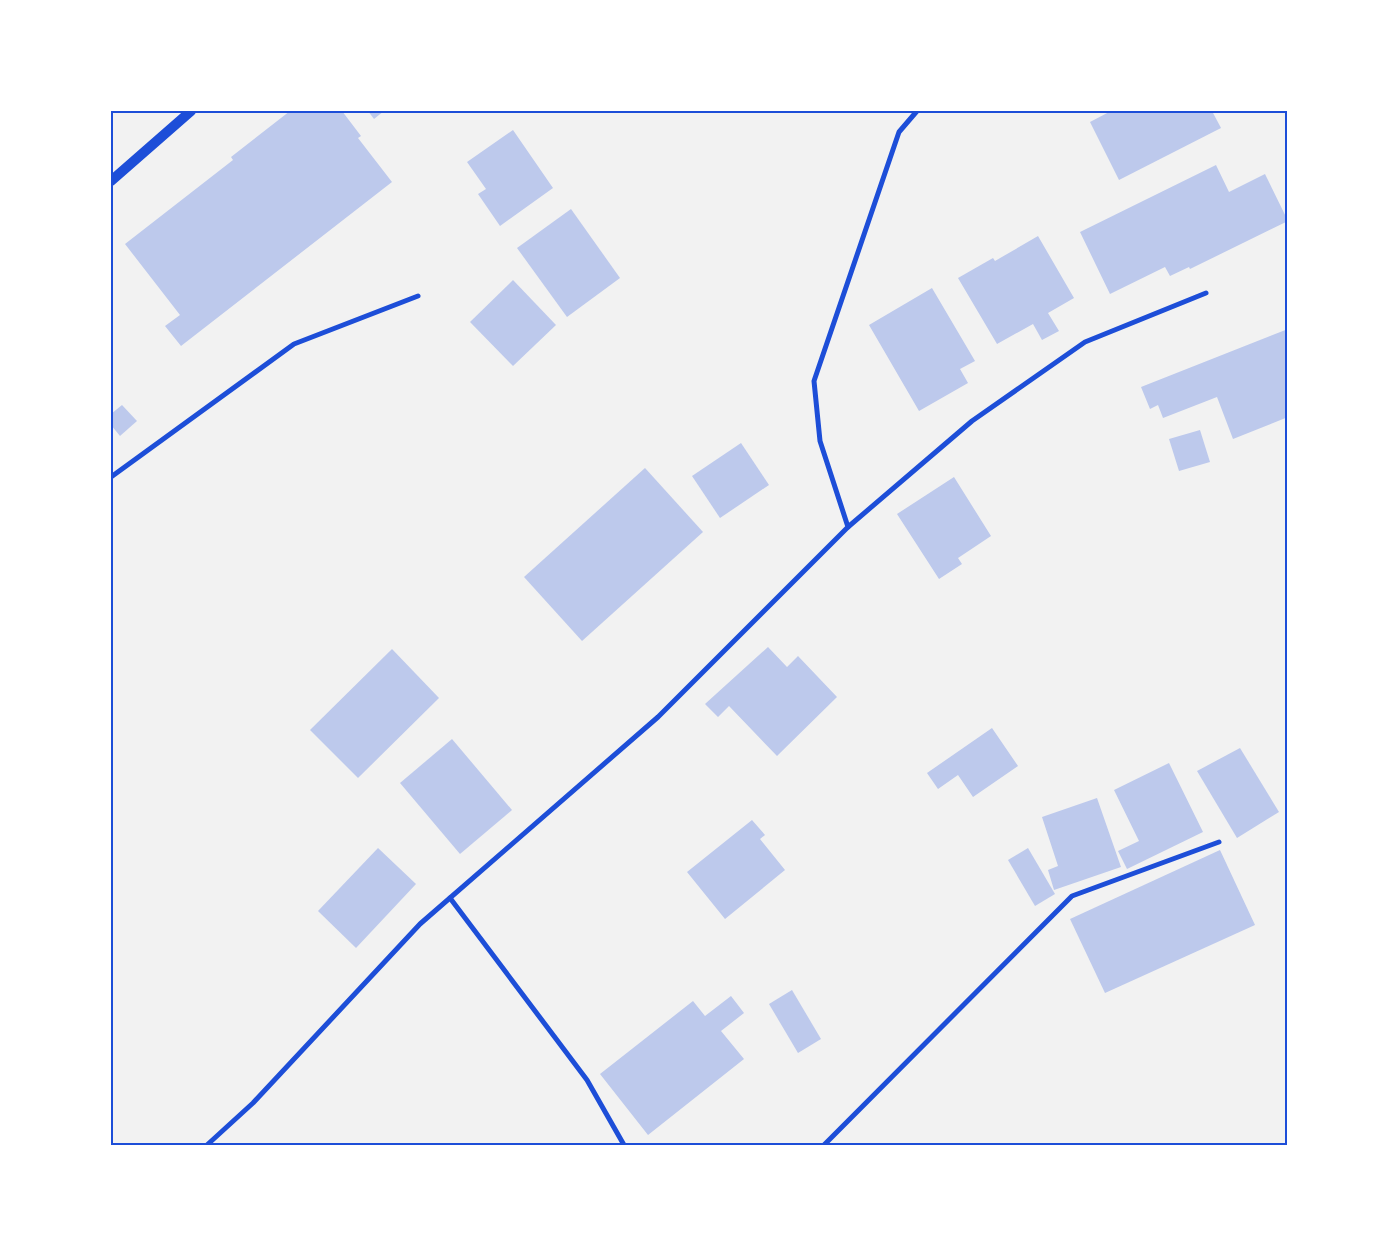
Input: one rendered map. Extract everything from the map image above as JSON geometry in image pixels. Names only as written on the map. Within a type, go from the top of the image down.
[{"type":"main road","points":[[111,181],[192,111]]},
{"type":"street","points":[[848,527],[820,441],[814,381],[899,132],[917,111]]},
{"type":"street","points":[[207,1145],[253,1102],[420,924],[658,718],[848,527],[972,421],[1085,342],[1206,293]]},
{"type":"street","points":[[111,478],[294,344],[418,296]]},
{"type":"street","points":[[824,1145],[1072,896],[1219,842]]},
{"type":"street","points":[[450,898],[587,1080],[624,1145]]},
{"type":"building","points":[[290,111],[342,111],[361,136],[358,138],[392,182],[181,346],[165,326],[180,315],[125,244],[233,160],[231,157]]},
{"type":"building","points":[[368,111],[384,111],[374,119]]},
{"type":"building","points":[[1111,111],[1212,111],[1221,128],[1119,180],[1090,122]]},
{"type":"building","points":[[513,130],[553,188],[500,226],[478,194],[486,189],[467,162]]},
{"type":"building","points":[[1216,165],[1229,192],[1265,174],[1288,221],[1190,269],[1189,267],[1170,276],[1165,267],[1110,294],[1080,232]]},
{"type":"building","points":[[571,209],[620,278],[567,317],[517,248]]},
{"type":"building","points":[[1038,236],[1074,298],[1048,313],[1059,331],[1042,340],[1033,324],[997,344],[958,278],[993,258],[995,261]]},
{"type":"building","points":[[513,280],[556,325],[513,366],[470,322]]},
{"type":"building","points":[[932,288],[975,361],[960,369],[968,383],[919,411],[869,325]]},
{"type":"building","points":[[1288,329],[1288,417],[1233,439],[1217,397],[1163,418],[1158,405],[1150,409],[1141,387]]},
{"type":"building","points":[[122,405],[137,421],[120,436],[111,425],[111,414]]},
{"type":"building","points":[[1200,430],[1210,462],[1179,471],[1169,439]]},
{"type":"building","points":[[741,443],[769,485],[720,518],[692,476]]},
{"type":"building","points":[[645,468],[703,532],[582,641],[524,577]]},
{"type":"building","points":[[954,477],[991,536],[958,558],[962,564],[939,579],[897,514]]},
{"type":"building","points":[[768,647],[787,667],[798,656],[837,697],[777,756],[729,706],[718,717],[705,704]]},
{"type":"building","points":[[392,649],[439,698],[358,778],[310,730]]},
{"type":"building","points":[[992,728],[1018,766],[973,797],[958,775],[938,789],[927,773]]},
{"type":"building","points":[[452,739],[512,810],[460,854],[400,783]]},
{"type":"building","points":[[1240,748],[1279,812],[1237,838],[1197,771]]},
{"type":"building","points":[[1169,763],[1203,832],[1127,869],[1118,851],[1139,841],[1114,790]]},
{"type":"building","points":[[1097,798],[1121,867],[1054,890],[1048,870],[1058,866],[1042,817]]},
{"type":"building","points":[[752,820],[765,835],[760,839],[785,870],[725,919],[687,872]]},
{"type":"building","points":[[378,848],[416,884],[356,948],[318,911]]},
{"type":"building","points":[[1028,848],[1055,894],[1035,906],[1008,860]]},
{"type":"building","points":[[1220,850],[1255,925],[1105,993],[1070,919]]},
{"type":"building","points":[[792,990],[821,1039],[798,1053],[769,1004]]},
{"type":"building","points":[[731,996],[744,1013],[721,1031],[744,1059],[648,1135],[600,1074],[693,1001],[705,1016]]}]
